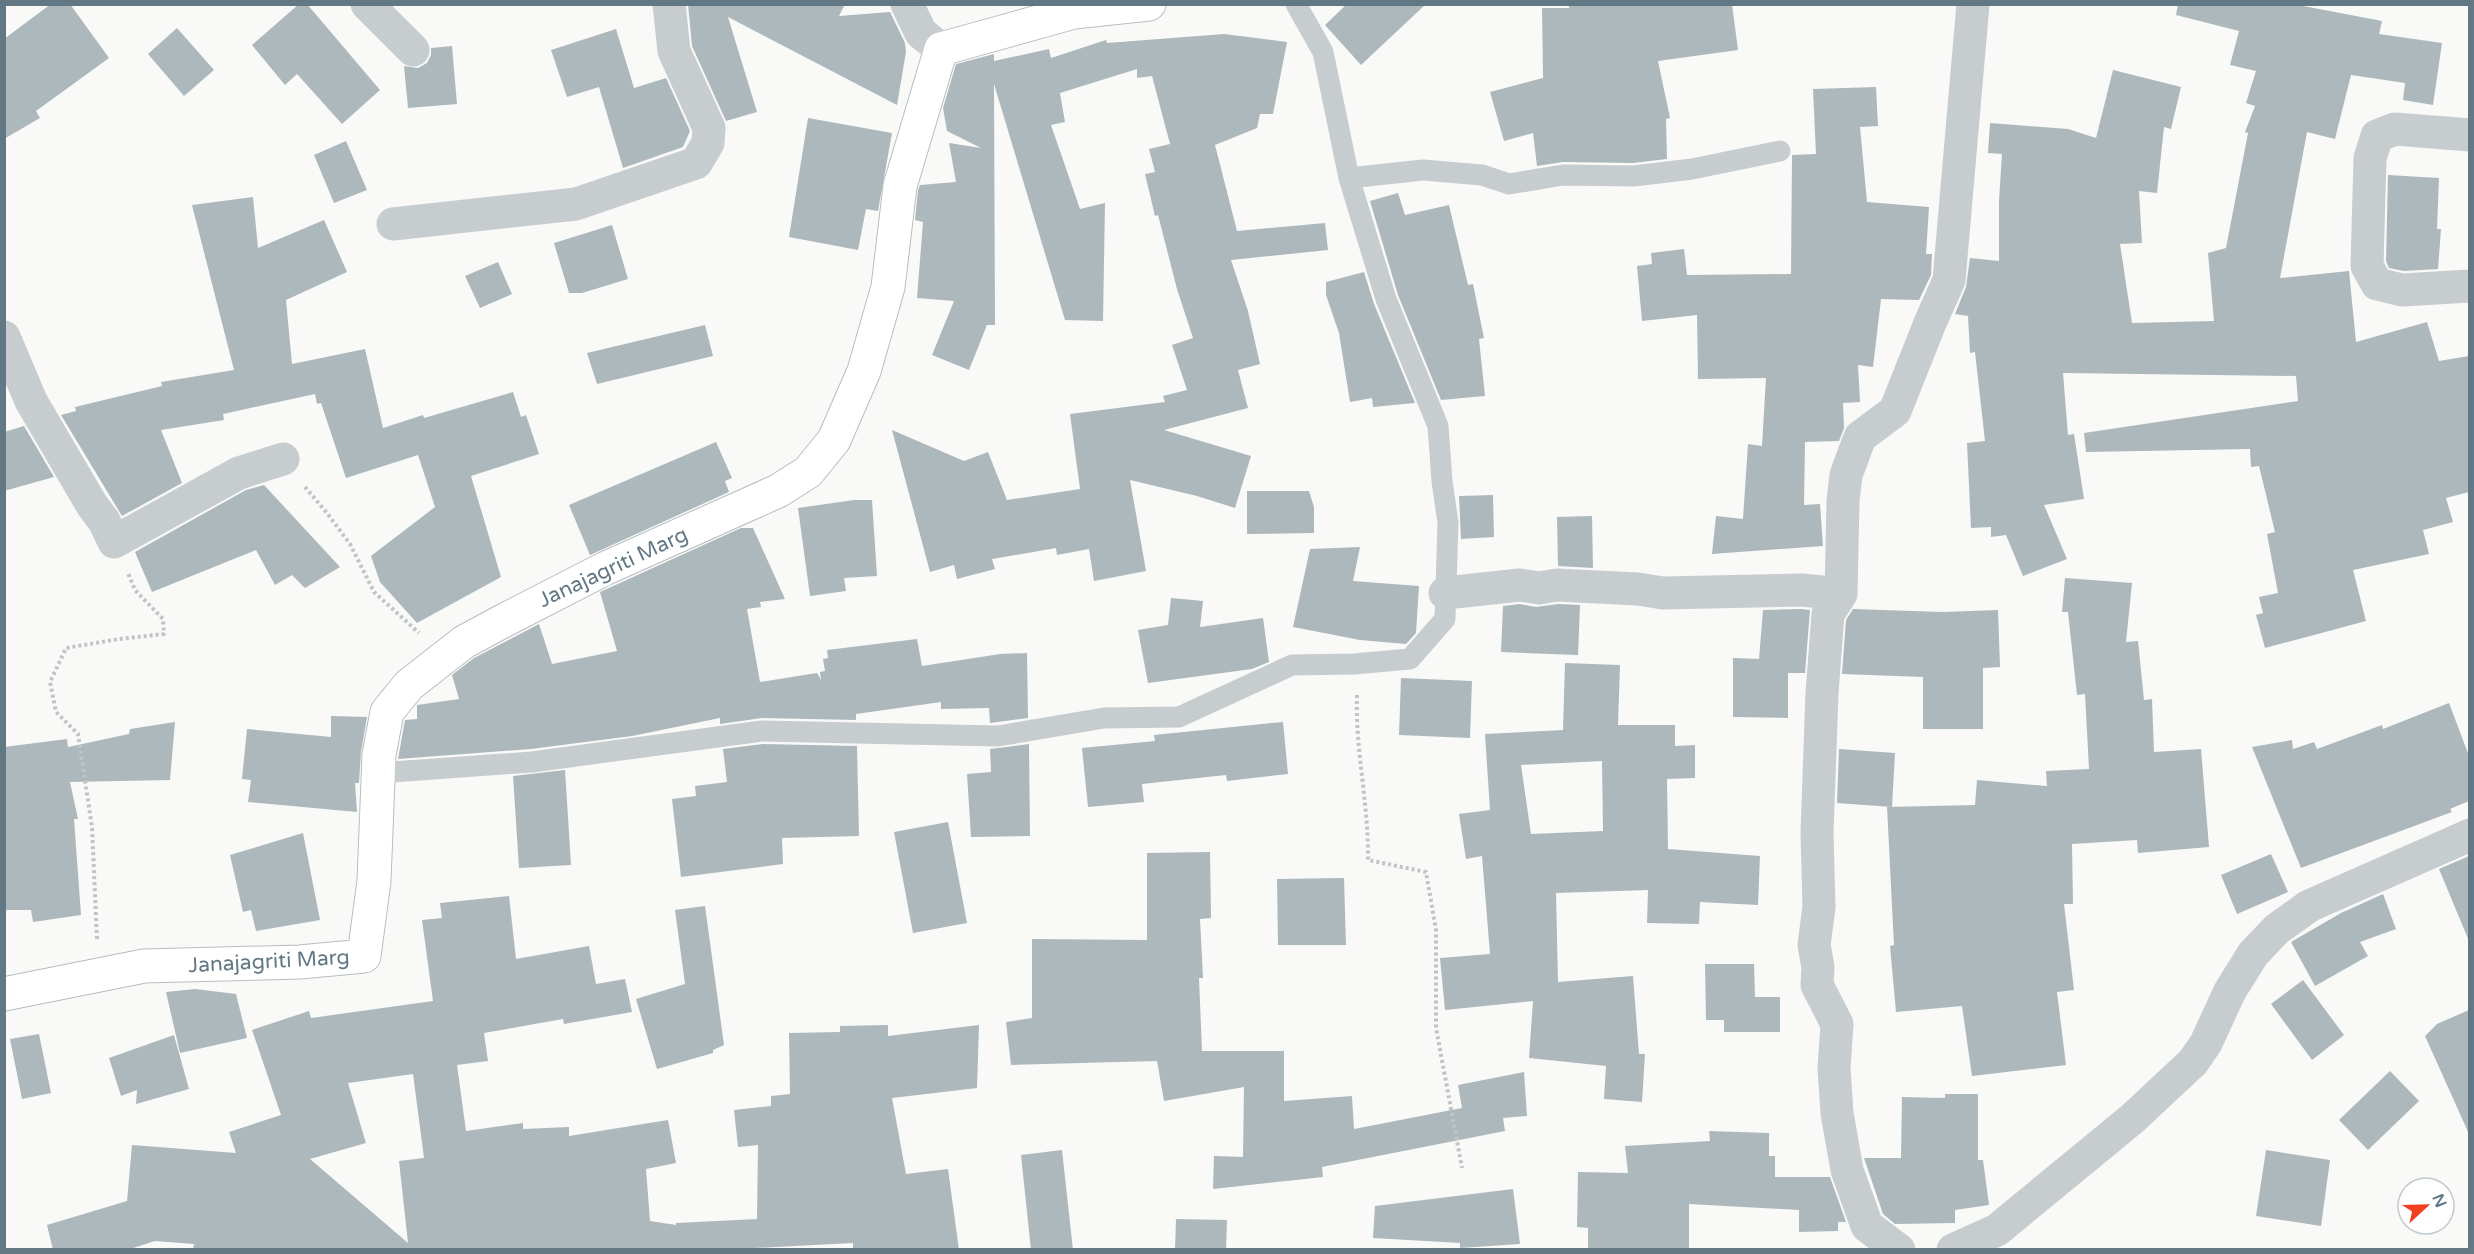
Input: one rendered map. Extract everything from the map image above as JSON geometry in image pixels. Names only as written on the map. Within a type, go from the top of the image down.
[{"type":"street","points":[[367,4],[413,50]]},
{"type":"street","points":[[393,224],[576,204],[696,162],[708,143],[709,128],[674,51],[669,4]]},
{"type":"street","points":[[907,4],[921,33],[941,49],[1074,12],[1149,4]]},
{"type":"street","points":[[1899,1250],[1867,1226],[1847,1170],[1837,1113],[1834,1068],[1837,1024],[1817,985],[1818,967],[1814,945],[1819,907],[1817,833],[1822,693],[1828,614],[1840,594],[1846,475],[1860,437],[1895,411],[1949,280],[1973,4]]},
{"type":"street","name":"Janajagriti Marg","points":[[4,994],[144,966],[300,962],[364,956],[374,881],[378,773],[387,712],[409,685],[464,642],[604,569],[777,491],[808,472],[834,440],[864,371],[888,287],[900,186],[941,49]]},
{"type":"street","points":[[2469,135],[2395,129],[2378,136],[2370,158],[2367,266],[2377,284],[2402,290],[2469,286]]},
{"type":"street","points":[[4,337],[30,401],[92,505],[104,521],[114,542],[239,473],[283,459]]},
{"type":"street","points":[[1445,593],[1520,585],[1539,588],[1557,585],[1663,592],[1802,590],[1840,594]]},
{"type":"street","points":[[1953,1250],[2005,1240],[2193,1062],[2206,1043],[2230,991],[2253,954],[2277,929],[2309,906],[2469,835]]},
{"type":"lane","points":[[378,773],[532,762],[762,731],[998,736],[1104,718],[1179,717],[1292,665],[1358,664],[1410,658],[1445,619],[1448,523],[1438,426],[1386,299],[1348,178],[1323,52],[1296,4]]},
{"type":"lane","points":[[1348,178],[1423,170],[1482,175],[1509,184],[1563,176],[1634,176],[1692,169],[1780,151]]},
{"type":"path","points":[[283,459],[350,544],[374,592],[444,656]]},
{"type":"path","points":[[103,974],[97,934],[92,827],[78,734],[56,712],[50,682],[66,648],[164,634],[163,619],[135,590],[114,542]]},
{"type":"path","points":[[1358,664],[1356,705],[1368,860],[1426,872],[1436,930],[1436,1028],[1462,1168]]},
{"type":"building","points":[[51,4],[70,4],[109,58],[36,111],[40,118],[4,139],[4,39]]},
{"type":"building","points":[[299,4],[307,4],[380,90],[342,124],[297,74],[285,85],[252,45]]},
{"type":"building","points":[[688,4],[845,4],[839,16],[890,12],[905,43],[906,52],[897,105],[728,17],[757,112],[726,121],[692,46]]},
{"type":"building","points":[[1347,4],[1426,4],[1361,65],[1325,25]]},
{"type":"building","points":[[1569,4],[1732,4],[1738,50],[1658,61],[1670,118],[1666,119],[1667,159],[1633,163],[1563,162],[1537,166],[1533,133],[1504,141],[1490,92],[1543,78],[1542,8],[1569,8]]},
{"type":"building","points":[[2178,4],[2293,4],[2382,21],[2379,34],[2442,43],[2433,105],[2403,100],[2405,83],[2351,75],[2335,139],[2307,132],[2280,278],[2349,271],[2356,342],[2427,322],[2439,361],[2469,356],[2469,492],[2446,498],[2453,522],[2423,530],[2429,554],[2353,570],[2366,621],[2265,648],[2256,615],[2263,613],[2259,597],[2278,593],[2267,534],[2275,532],[2259,466],[2251,467],[2250,449],[2086,452],[2084,433],[2298,401],[2296,376],[2063,373],[2068,435],[2074,434],[2084,499],[2044,505],[2067,559],[2023,576],[2006,535],[1991,537],[1991,527],[1971,528],[1967,443],[1985,441],[1975,352],[1970,353],[1968,316],[1955,314],[1966,287],[1970,258],[1999,261],[2002,154],[1988,153],[1990,123],[2068,129],[2096,138],[2113,70],[2181,87],[2171,129],[2164,127],[2157,193],[2139,191],[2142,243],[2120,244],[2132,323],[2214,321],[2208,253],[2226,248],[2248,133],[2245,132],[2255,106],[2246,103],[2256,71],[2230,65],[2239,31],[2176,15]]},
{"type":"building","points":[[177,28],[214,70],[184,96],[148,54]]},
{"type":"building","points":[[616,29],[634,88],[666,78],[690,131],[683,147],[623,168],[599,87],[567,97],[551,50]]},
{"type":"building","points":[[1224,34],[1287,42],[1273,114],[1260,114],[1257,128],[1215,145],[1237,231],[1325,223],[1328,250],[1231,260],[1248,311],[1260,364],[1238,370],[1248,408],[1164,430],[1251,456],[1235,508],[1197,496],[1130,480],[1146,571],[1094,581],[1089,549],[1057,555],[1056,548],[992,559],[995,569],[957,579],[954,565],[930,572],[892,430],[964,461],[988,452],[1007,500],[1080,489],[1070,414],[1165,402],[1163,396],[1187,390],[1172,345],[1193,338],[1177,289],[1158,215],[1155,216],[1145,174],[1155,172],[1149,149],[1170,144],[1152,76],[1137,78],[1137,69],[1060,93],[1065,122],[1051,125],[1080,209],[1105,203],[1103,321],[1065,320],[994,84],[995,325],[987,325],[969,370],[932,355],[954,301],[917,298],[923,222],[915,220],[918,190],[920,185],[956,182],[949,143],[981,148],[947,131],[943,108],[956,64],[994,54],[994,61],[1049,49],[1051,58],[1106,40],[1107,43]]},
{"type":"building","points":[[452,46],[457,104],[408,108],[404,66],[418,68],[427,63],[431,55],[431,48]]},
{"type":"building","points":[[1876,87],[1878,126],[1860,127],[1867,202],[1929,207],[1926,254],[1932,254],[1931,275],[1919,300],[1881,299],[1873,367],[1858,365],[1860,402],[1843,403],[1844,428],[1839,441],[1805,442],[1804,505],[1820,504],[1823,546],[1712,554],[1716,516],[1743,519],[1748,444],[1762,446],[1766,378],[1698,379],[1697,315],[1642,321],[1637,266],[1652,264],[1651,253],[1684,249],[1687,275],[1791,274],[1792,155],[1816,154],[1813,89]]},
{"type":"building","points":[[808,118],[892,133],[878,211],[866,209],[858,250],[789,237]]},
{"type":"building","points":[[346,141],[367,190],[334,203],[314,155]]},
{"type":"building","points":[[2388,175],[2439,178],[2437,229],[2441,229],[2438,269],[2404,271],[2389,268],[2386,261]]},
{"type":"building","points":[[1398,193],[1405,215],[1449,205],[1468,285],[1473,284],[1484,338],[1479,339],[1485,396],[1441,400],[1398,295],[1370,201]]},
{"type":"building","points":[[253,197],[258,248],[324,220],[347,272],[286,300],[292,364],[365,349],[383,428],[423,415],[424,418],[513,392],[521,417],[526,415],[539,454],[471,476],[501,577],[417,623],[380,582],[371,556],[435,507],[418,455],[346,478],[321,403],[317,404],[315,394],[223,414],[224,420],[161,430],[182,483],[122,516],[61,415],[76,411],[75,407],[162,386],[161,382],[234,370],[192,205]]},
{"type":"building","points":[[612,225],[628,279],[582,293],[569,293],[554,243]]},
{"type":"building","points":[[498,262],[512,294],[480,308],[465,276]]},
{"type":"building","points":[[1364,272],[1374,304],[1415,403],[1373,407],[1372,398],[1350,402],[1339,333],[1326,295],[1326,282]]},
{"type":"building","points":[[705,325],[713,356],[597,384],[587,353]]},
{"type":"building","points":[[24,426],[54,477],[4,491],[4,432]]},
{"type":"building","points":[[716,442],[732,478],[725,481],[729,492],[590,555],[569,505]]},
{"type":"building","points":[[264,485],[340,567],[305,588],[292,575],[275,585],[256,550],[152,592],[135,552],[246,490]]},
{"type":"building","points":[[1247,491],[1309,491],[1314,507],[1314,533],[1247,534]]},
{"type":"building","points":[[1493,495],[1494,537],[1461,539],[1459,496]]},
{"type":"building","points":[[854,500],[872,500],[877,576],[844,578],[846,591],[810,596],[798,508]]},
{"type":"building","points":[[1592,516],[1593,568],[1558,566],[1557,517]]},
{"type":"building","points":[[741,528],[753,528],[785,599],[760,602],[761,607],[747,609],[760,682],[817,673],[821,680],[820,672],[825,671],[823,659],[828,658],[827,650],[917,639],[922,666],[1000,654],[1027,653],[1028,718],[990,723],[989,708],[941,709],[941,702],[856,714],[856,720],[762,718],[720,724],[720,718],[632,736],[531,749],[398,759],[405,720],[417,719],[417,705],[459,699],[452,675],[474,658],[539,624],[552,664],[617,651],[600,592]]},
{"type":"building","points":[[1360,547],[1353,581],[1419,586],[1416,633],[1406,644],[1360,640],[1293,627],[1310,549]]},
{"type":"building","points":[[2065,578],[2132,583],[2126,642],[2138,641],[2144,700],[2152,699],[2154,752],[2201,749],[2209,847],[2138,853],[2137,840],[2072,844],[2073,904],[2064,904],[2074,990],[2057,992],[2066,1065],[1972,1076],[1962,1006],[1896,1012],[1890,946],[1894,945],[1887,807],[1975,805],[1977,780],[2047,786],[2046,771],[2089,769],[2085,694],[2077,695],[2068,612],[2062,612]]},
{"type":"building","points":[[1171,598],[1203,601],[1200,627],[1263,618],[1269,662],[1252,669],[1148,683],[1138,630],[1168,625]]},
{"type":"building","points":[[1520,604],[1536,607],[1558,604],[1580,605],[1578,655],[1501,652],[1503,606]]},
{"type":"building","points":[[1853,609],[1942,612],[1998,610],[2000,667],[1983,668],[1983,729],[1923,729],[1923,677],[1842,674],[1846,620]]},
{"type":"building","points":[[1763,610],[1810,610],[1805,673],[1788,673],[1788,718],[1733,717],[1733,658],[1759,659]]},
{"type":"building","points":[[1565,663],[1620,665],[1618,725],[1675,725],[1675,746],[1695,745],[1695,778],[1667,779],[1668,849],[1760,856],[1758,905],[1700,902],[1699,924],[1647,923],[1648,890],[1556,893],[1558,982],[1633,976],[1639,1054],[1645,1054],[1642,1102],[1604,1099],[1606,1066],[1529,1058],[1533,1001],[1445,1010],[1440,958],[1490,954],[1482,856],[1466,859],[1459,814],[1490,810],[1485,734],[1563,730]],"holes":[[[1602,761],[1603,831],[1531,834],[1521,765]]]},
{"type":"building","points":[[1401,678],[1472,681],[1470,738],[1399,735]]},
{"type":"building","points":[[2449,703],[2469,756],[2469,801],[2450,809],[2452,812],[2301,868],[2252,747],[2292,740],[2293,749],[2314,742],[2317,749],[2382,725],[2383,729]]},
{"type":"building","points":[[331,716],[367,717],[359,783],[355,783],[357,812],[248,802],[251,780],[242,779],[247,729],[331,737]]},
{"type":"building","points":[[175,722],[170,780],[70,782],[78,819],[74,819],[81,915],[33,922],[31,910],[4,910],[4,747],[67,739],[68,747],[129,734],[130,729]]},
{"type":"building","points":[[1283,722],[1288,774],[1227,781],[1226,775],[1142,784],[1144,802],[1088,807],[1082,748],[1155,741],[1154,735]]},
{"type":"building","points":[[763,744],[857,746],[859,836],[782,838],[783,864],[681,877],[672,799],[696,796],[695,786],[727,782],[723,749]]},
{"type":"building","points":[[1029,744],[1030,836],[971,837],[967,774],[991,772],[990,749]]},
{"type":"building","points":[[1839,749],[1895,753],[1892,807],[1837,803]]},
{"type":"building","points":[[565,770],[571,865],[519,868],[513,776]]},
{"type":"building","points":[[948,822],[967,923],[913,933],[894,832]]},
{"type":"building","points":[[303,833],[320,920],[256,931],[251,910],[243,912],[230,855]]},
{"type":"building","points":[[1210,852],[1211,918],[1200,919],[1203,978],[1199,978],[1202,1051],[1284,1051],[1284,1101],[1352,1096],[1354,1129],[1462,1108],[1458,1085],[1524,1072],[1527,1116],[1503,1118],[1505,1131],[1322,1167],[1323,1177],[1213,1189],[1214,1156],[1243,1157],[1244,1087],[1164,1101],[1157,1061],[1011,1065],[1006,1022],[1032,1018],[1032,939],[1147,940],[1147,853]]},
{"type":"building","points":[[2271,854],[2288,892],[2237,914],[2221,875]]},
{"type":"building","points":[[2469,856],[2469,941],[2439,869]]},
{"type":"building","points":[[1344,878],[1346,945],[1278,945],[1277,879]]},
{"type":"building","points":[[2383,894],[2396,929],[2360,942],[2368,956],[2315,986],[2291,942],[2341,913]]},
{"type":"building","points":[[509,896],[516,959],[589,946],[596,984],[625,979],[632,1012],[564,1024],[563,1019],[484,1033],[488,1061],[457,1065],[466,1131],[523,1123],[523,1129],[569,1127],[569,1136],[668,1120],[676,1163],[646,1169],[650,1221],[676,1225],[676,1223],[757,1219],[758,1145],[738,1147],[734,1110],[771,1106],[771,1096],[790,1094],[789,1033],[840,1032],[840,1026],[888,1025],[888,1036],[979,1025],[977,1088],[892,1098],[906,1174],[948,1169],[959,1250],[853,1250],[853,1243],[717,1250],[193,1250],[194,1244],[155,1241],[127,1250],[53,1250],[47,1225],[127,1201],[132,1145],[236,1153],[229,1132],[281,1115],[252,1030],[309,1011],[311,1018],[433,1001],[422,920],[442,918],[440,903]],"holes":[[[413,1074],[424,1158],[399,1161],[408,1243],[310,1159],[366,1143],[348,1083]]]},
{"type":"building","points":[[705,906],[724,1045],[713,1050],[713,1053],[657,1069],[636,999],[685,984],[675,910]]},
{"type":"building","points":[[1705,964],[1754,964],[1755,997],[1780,997],[1780,1032],[1724,1032],[1724,1020],[1706,1020]]},
{"type":"building","points":[[2303,980],[2344,1035],[2312,1060],[2271,1004]]},
{"type":"building","points":[[195,989],[236,994],[247,1038],[180,1053],[166,992]]},
{"type":"building","points":[[2469,1010],[2469,1134],[2425,1036],[2437,1024]]},
{"type":"building","points":[[39,1034],[51,1093],[22,1099],[10,1039]]},
{"type":"building","points":[[174,1035],[189,1089],[136,1104],[137,1090],[121,1096],[109,1058]]},
{"type":"building","points":[[2390,1071],[2419,1101],[2368,1150],[2339,1120]]},
{"type":"building","points":[[1945,1094],[1978,1094],[1978,1160],[1983,1160],[1989,1205],[1955,1210],[1955,1223],[1895,1224],[1883,1214],[1864,1158],[1901,1158],[1902,1097],[1945,1098]]},
{"type":"building","points":[[1709,1131],[1769,1133],[1769,1156],[1775,1156],[1775,1177],[1830,1177],[1846,1222],[1838,1222],[1838,1231],[1799,1232],[1799,1210],[1689,1204],[1689,1250],[1588,1250],[1588,1228],[1577,1227],[1578,1172],[1628,1173],[1625,1146],[1710,1141]]},
{"type":"building","points":[[1062,1150],[1073,1250],[1031,1250],[1021,1155]]},
{"type":"building","points":[[2266,1150],[2330,1160],[2321,1226],[2256,1216]]},
{"type":"building","points":[[1513,1189],[1520,1244],[1460,1248],[1460,1243],[1373,1238],[1375,1206]]},
{"type":"building","points":[[1176,1219],[1227,1220],[1226,1250],[1175,1250]]}]
